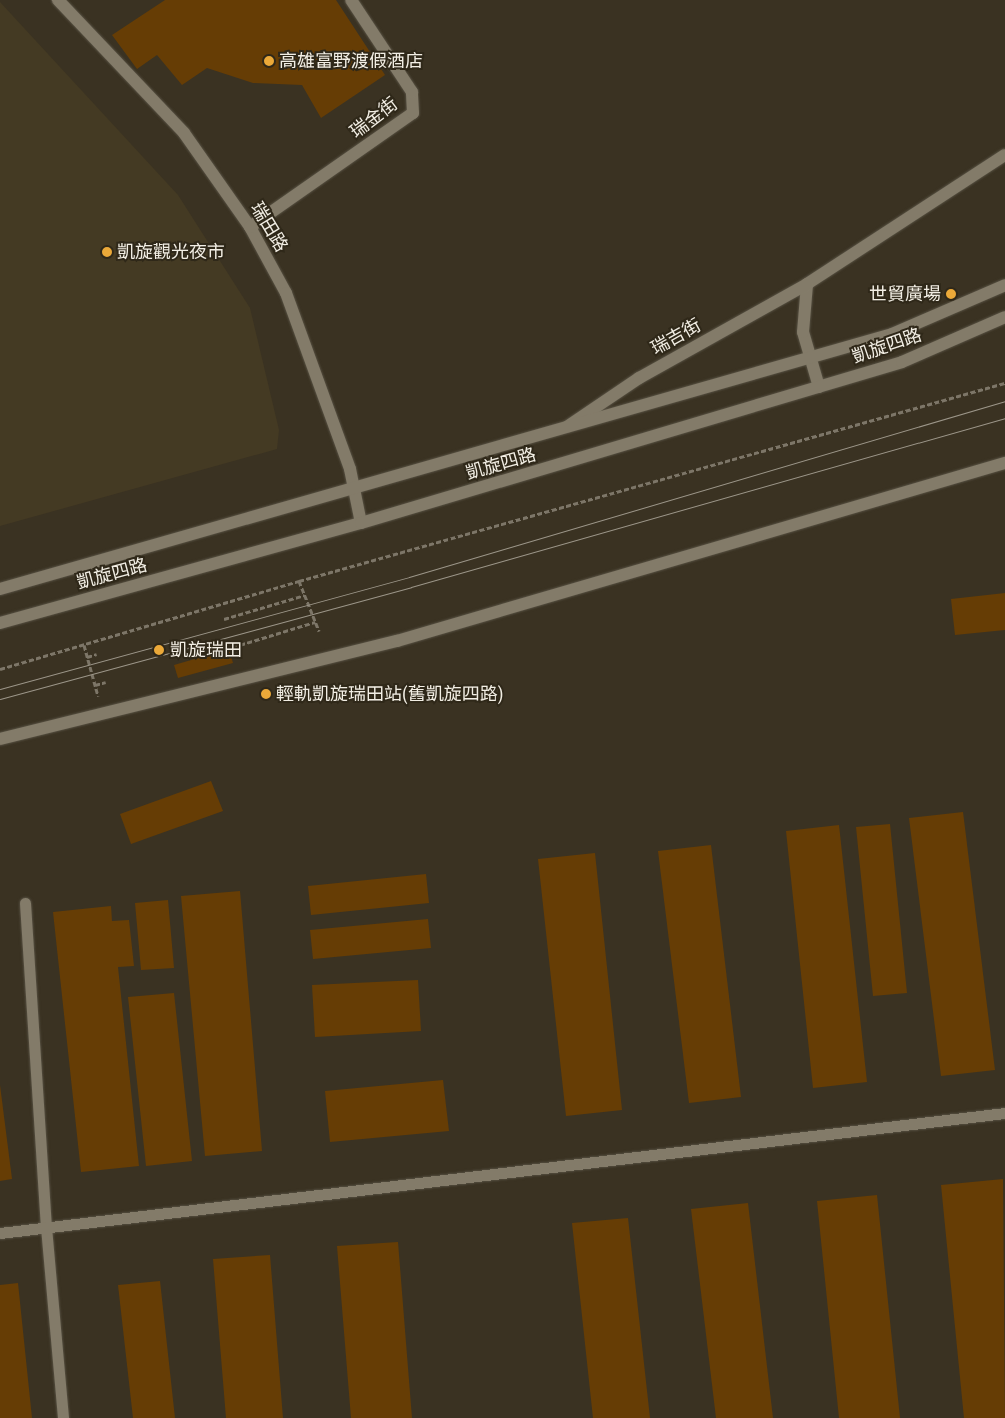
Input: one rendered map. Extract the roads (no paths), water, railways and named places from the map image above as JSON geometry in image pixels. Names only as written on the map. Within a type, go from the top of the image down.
[{"type":"street","name":"瑞田路","points":[[58,0],[184,133],[250,226],[286,293],[355,488],[361,523]]},
{"type":"street","name":"瑞金街","points":[[250,226],[413,113],[412,92],[351,0]]},
{"type":"street","name":"瑞吉街","points":[[566,427],[639,378],[807,284],[1005,156]]},
{"type":"street","points":[[807,284],[803,332],[819,387]]},
{"type":"street","name":"凱旋四路","points":[[0,590],[892,334],[1005,285]]},
{"type":"street","name":"凱旋四路","points":[[0,623],[361,523],[902,362],[1005,317]]},
{"type":"street","points":[[1,739],[397,641],[1005,463]]},
{"type":"lane","points":[[25,903],[46,1228],[63,1418]]},
{"type":"lane","points":[[0,1233],[1005,1113]]},
{"type":"tram line","points":[[0,689],[409,577],[1005,401]]},
{"type":"tram line","points":[[0,699],[411,587],[1005,418]]},
{"type":"place","name":"高雄富野渡假酒店","points":[[269,61]]},
{"type":"place","name":"凱旋觀光夜市","points":[[107,252]]},
{"type":"place","name":"世貿廣場","points":[[951,294]]},
{"type":"place","name":"凱旋瑞田","points":[[159,650]]},
{"type":"place","name":"輕軌凱旋瑞田站(舊凱旋四路)","points":[[266,694]]}]
